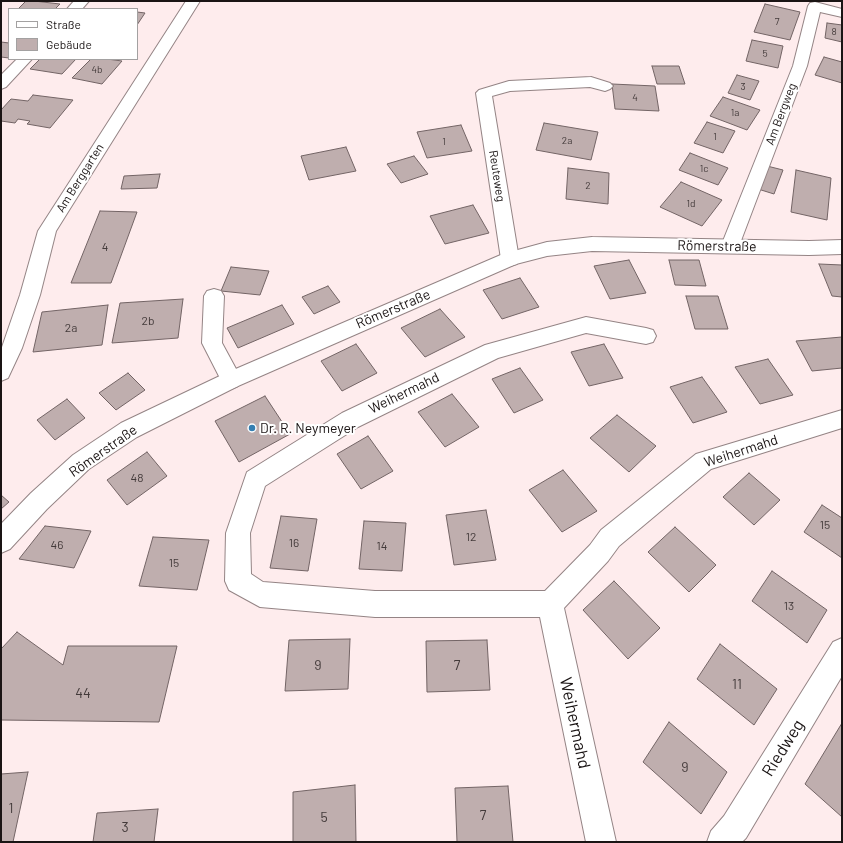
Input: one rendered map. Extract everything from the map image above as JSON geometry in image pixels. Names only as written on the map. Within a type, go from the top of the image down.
[{"type":"street","name":"Am Berggarten","points":[[1,372],[12,348],[30,295],[47,231],[193,1]]},
{"type":"street","name":"Am Bergweg","points":[[730,246],[800,66],[815,6],[842,13]]},
{"type":"street","points":[[1,84],[24,60]]},
{"type":"street","name":"Reuteweg","points":[[510,259],[484,93],[509,86],[591,82],[605,86]]},
{"type":"street","name":"Römerstraße","points":[[1,541],[39,501],[81,462],[129,430],[231,380],[510,259],[547,249],[592,244],[809,248],[842,247]]},
{"type":"street","points":[[214,296],[212,343],[231,380]]},
{"type":"street","name":"Weihermahd","points":[[646,336],[586,325],[492,351],[350,420],[255,479],[238,533],[238,581],[260,594],[375,604],[550,604],[599,553],[610,538],[704,461],[842,419]]},
{"type":"street","name":"Weihermahd","points":[[550,604],[601,842]]},
{"type":"street","name":"Riedweg","points":[[722,842],[735,827],[842,651]]},
{"type":"building","points":[[26,1],[60,4],[56,8],[19,8]]},
{"type":"building","points":[[765,4],[800,12],[790,40],[754,32]]},
{"type":"building","points":[[138,12],[145,13],[138,24]]},
{"type":"building","points":[[827,23],[842,25],[842,42],[825,38]]},
{"type":"building","points":[[752,40],[783,46],[778,68],[746,61]]},
{"type":"building","points":[[1,42],[8,43],[8,58],[1,57]]},
{"type":"building","points":[[824,57],[842,62],[842,83],[815,75]]},
{"type":"building","points":[[39,60],[75,60],[62,74],[30,69]]},
{"type":"building","points":[[90,60],[122,61],[102,84],[72,78]]},
{"type":"building","points":[[652,66],[679,66],[685,84],[657,84]]},
{"type":"building","points":[[737,75],[759,81],[750,100],[728,93]]},
{"type":"building","points":[[612,84],[655,86],[659,111],[615,109]]},
{"type":"building","points":[[33,95],[73,100],[50,128],[27,124],[30,121],[18,119],[15,123],[1,121],[1,110],[11,99],[28,101]]},
{"type":"building","points":[[723,97],[760,110],[747,130],[710,116]]},
{"type":"building","points":[[707,122],[735,131],[723,153],[694,143]]},
{"type":"building","points":[[544,123],[598,132],[591,160],[536,150]]},
{"type":"building","points":[[461,125],[472,151],[427,158],[417,132]]},
{"type":"building","points":[[346,147],[356,171],[309,180],[301,156]]},
{"type":"building","points":[[690,153],[728,168],[718,185],[679,170]]},
{"type":"building","points":[[414,156],[428,174],[401,183],[387,164]]},
{"type":"building","points":[[767,166],[783,170],[774,194],[758,189]]},
{"type":"building","points":[[568,168],[609,173],[608,204],[566,199]]},
{"type":"building","points":[[796,170],[831,178],[827,220],[791,212]]},
{"type":"building","points":[[160,174],[157,188],[121,189],[124,176]]},
{"type":"building","points":[[681,182],[722,200],[702,226],[660,207]]},
{"type":"building","points":[[473,205],[489,233],[445,244],[430,216]]},
{"type":"building","points":[[100,211],[137,212],[111,283],[71,283]]},
{"type":"building","points":[[629,260],[646,293],[610,299],[594,266]]},
{"type":"building","points":[[669,260],[699,260],[706,286],[675,285]]},
{"type":"building","points":[[819,264],[842,265],[842,297],[832,296]]},
{"type":"building","points":[[231,267],[269,271],[260,295],[221,291]]},
{"type":"building","points":[[520,278],[539,307],[502,319],[483,290]]},
{"type":"building","points":[[328,286],[340,302],[314,314],[302,297]]},
{"type":"building","points":[[686,296],[718,296],[728,329],[695,329]]},
{"type":"building","points":[[183,299],[178,338],[112,343],[120,303]]},
{"type":"building","points":[[108,305],[102,345],[33,352],[42,312]]},
{"type":"building","points":[[282,305],[294,324],[238,348],[227,328]]},
{"type":"building","points":[[440,309],[465,337],[425,357],[401,328]]},
{"type":"building","points":[[842,337],[842,368],[812,371],[796,341]]},
{"type":"building","points":[[356,344],[377,373],[342,391],[321,361]]},
{"type":"building","points":[[604,344],[623,378],[589,386],[571,352]]},
{"type":"building","points":[[768,359],[793,395],[760,404],[735,367]]},
{"type":"building","points":[[520,368],[543,400],[514,413],[492,379]]},
{"type":"building","points":[[128,373],[145,390],[116,410],[99,393]]},
{"type":"building","points":[[702,377],[727,412],[693,423],[670,387]]},
{"type":"building","points":[[452,394],[479,427],[445,447],[418,412]]},
{"type":"building","name":"Dr. R. Neymeyer","points":[[265,396],[290,434],[239,462],[215,421]]},
{"type":"building","points":[[67,399],[85,418],[55,440],[37,420]]},
{"type":"building","points":[[617,415],[656,446],[629,472],[590,438]]},
{"type":"building","points":[[368,436],[393,471],[361,489],[337,454]]},
{"type":"building","points":[[147,452],[167,476],[127,505],[107,480]]},
{"type":"building","points":[[563,470],[597,511],[562,532],[529,490]]},
{"type":"building","points":[[749,473],[780,500],[754,525],[723,497]]},
{"type":"building","points":[[1,495],[9,502],[1,509]]},
{"type":"building","points":[[822,505],[842,518],[842,558],[804,532]]},
{"type":"building","points":[[486,510],[496,560],[454,565],[446,515]]},
{"type":"building","points":[[281,516],[317,519],[308,571],[270,568]]},
{"type":"building","points":[[364,521],[406,523],[402,571],[359,569]]},
{"type":"building","points":[[45,526],[91,531],[74,568],[19,559]]},
{"type":"building","points":[[675,527],[716,565],[689,592],[648,552]]},
{"type":"building","points":[[153,537],[209,540],[197,590],[139,586]]},
{"type":"building","points":[[772,571],[827,610],[807,643],[752,601]]},
{"type":"building","points":[[614,581],[660,628],[628,659],[583,610]]},
{"type":"building","points":[[17,632],[63,665],[68,646],[177,646],[159,722],[1,720],[1,649]]},
{"type":"building","points":[[350,639],[348,689],[285,691],[289,640]]},
{"type":"building","points":[[487,640],[490,690],[427,692],[426,641]]},
{"type":"building","points":[[720,644],[777,689],[754,725],[697,679]]},
{"type":"building","points":[[669,722],[727,772],[701,814],[643,762]]},
{"type":"building","points":[[842,723],[842,817],[805,784]]},
{"type":"building","points":[[28,772],[13,842],[1,842],[1,774]]},
{"type":"building","points":[[355,785],[356,842],[293,842],[293,792]]},
{"type":"building","points":[[508,786],[513,842],[457,842],[455,788]]},
{"type":"building","points":[[158,809],[154,842],[93,842],[97,813]]},
{"type":"place","name":"Dr. R. Neymeyer","points":[[252,428]]}]
